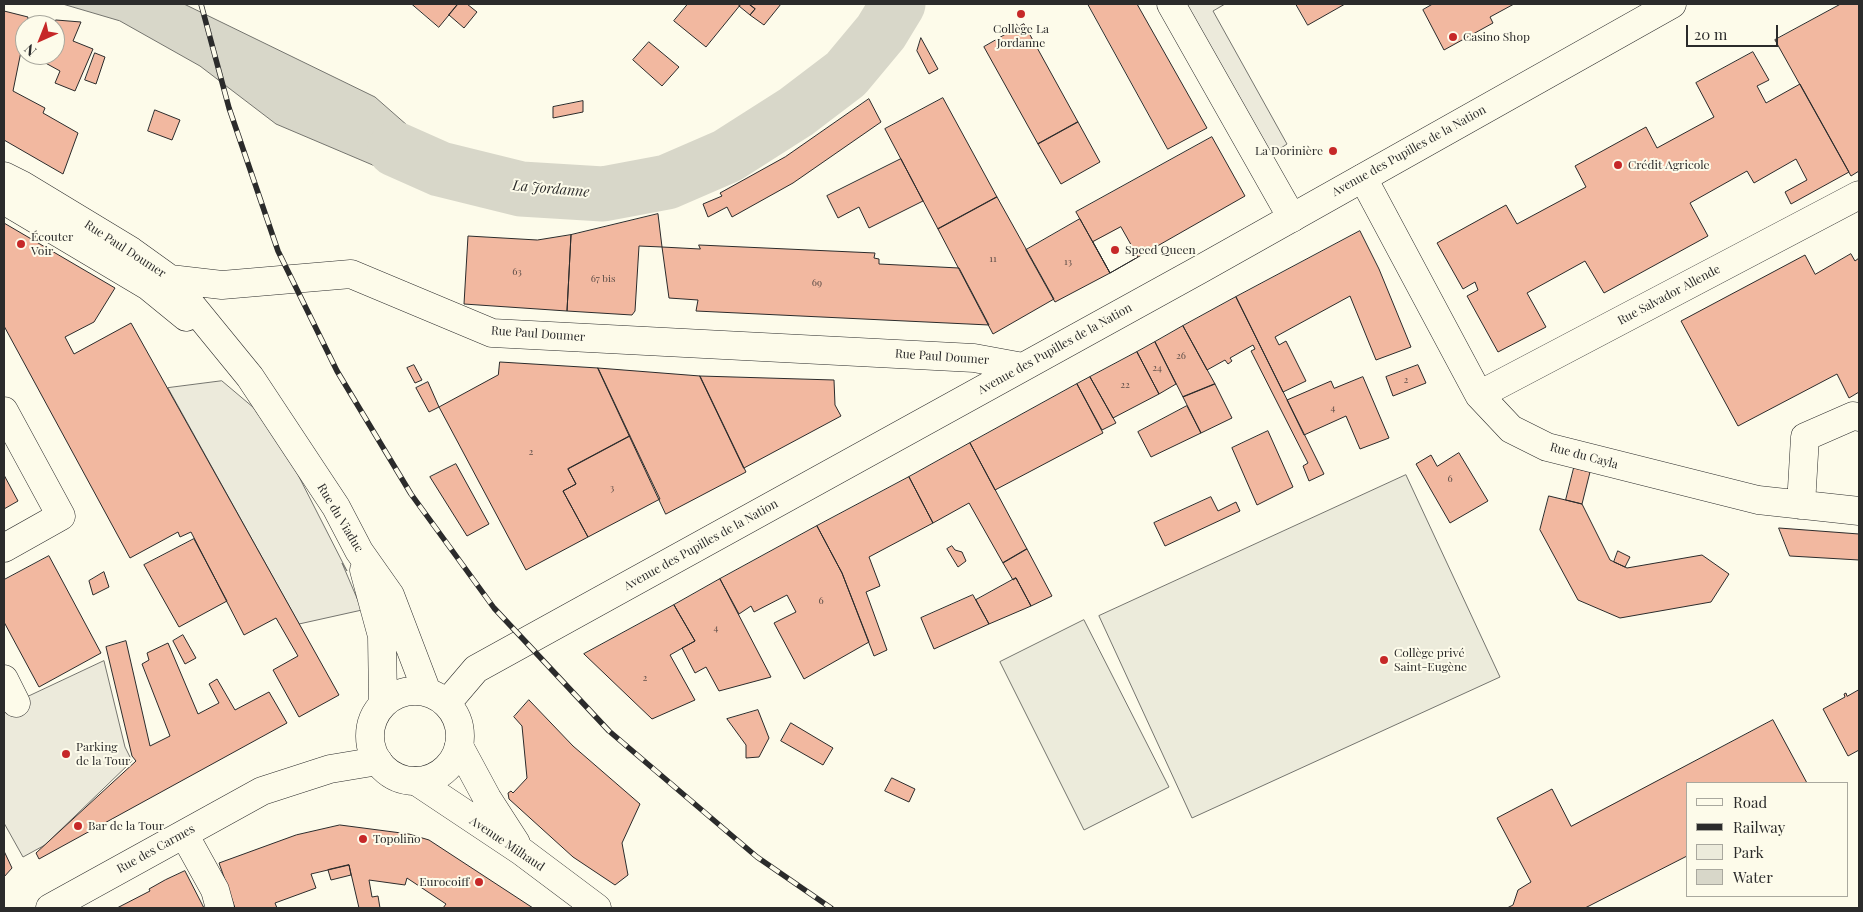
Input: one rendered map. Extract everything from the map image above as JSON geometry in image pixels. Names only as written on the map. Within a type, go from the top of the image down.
[{"type":"main road","points":[[1171,4],[1292,218]]},
{"type":"main road","name":"Avenue des Pupilles de la Nation","points":[[437,698],[476,669],[1292,218],[1672,4]]},
{"type":"main road","name":"Rue Paul Doumer","points":[[4,176],[132,251],[170,279],[222,286],[351,274],[492,333],[974,358],[1023,367]]},
{"type":"main road","name":"Rue du Cayla","points":[[1363,178],[1479,395],[1511,429],[1546,447],[1758,500],[1859,511]]},
{"type":"main road","name":"Rue Salvador Allende","points":[[1479,395],[1859,195]]},
{"type":"main road","name":"Rue Paul Doumer","points":[[4,202],[148,286],[231,356]]},
{"type":"main road","points":[[170,279],[231,356]]},
{"type":"main road","name":"Rue du Viaduc","points":[[231,356],[250,377],[336,507],[359,551],[390,595],[437,698]]},
{"type":"main road","points":[[4,411],[61,516],[4,548]]},
{"type":"main road","points":[[1801,505],[1805,437],[1853,416],[1859,417]]},
{"type":"main road","points":[[359,551],[382,636],[383,703]]},
{"type":"main road","points":[[412,690],[437,698],[456,716],[460,730],[459,746],[454,760],[444,771],[430,779],[416,781],[394,776],[378,761],[371,747],[370,731],[374,716],[383,703],[396,694],[412,690]]},
{"type":"main road","points":[[459,746],[487,798],[521,851]]},
{"type":"main road","name":"Rue des Carmes","points":[[50,908],[262,791],[330,769],[378,761]]},
{"type":"main road","name":"Avenue Milhaud","points":[[416,781],[521,851],[597,908]]},
{"type":"main road","points":[[184,834],[214,890],[220,908]]},
{"type":"green space","points":[[1406,475],[1500,677],[1192,818],[1099,616]]},
{"type":"green space","points":[[1084,620],[1169,787],[1084,830],[1000,662]]},
{"type":"shaded area","points":[[1182,4],[1225,4],[1213,11],[1287,144],[1269,156]]},
{"type":"shaded area","points":[[222,381],[254,408],[293,465],[347,571],[342,563],[362,610],[299,624],[168,388]]},
{"type":"shaded area","name":"Parking de la Tour","points":[[104,661],[125,747],[132,761],[45,845],[23,857],[4,823],[4,708]]},
{"type":"water","points":[[63,4],[184,4],[375,97],[465,176],[375,166],[276,124],[200,66],[120,21]]},
{"type":"building","points":[[412,4],[458,4],[439,27]]},
{"type":"building","points":[[458,4],[467,4],[477,12],[464,28],[449,15]]},
{"type":"building","points":[[688,4],[741,4],[706,47],[674,21]]},
{"type":"building","points":[[741,4],[749,4],[755,9],[750,15],[739,6]]},
{"type":"building","points":[[749,4],[781,4],[764,25],[750,15],[755,9]]},
{"type":"building","points":[[1088,4],[1137,4],[1207,128],[1168,149]]},
{"type":"building","points":[[1296,4],[1345,4],[1308,25]]},
{"type":"building","name":"Casino Shop","points":[[1433,4],[1514,4],[1490,17],[1493,23],[1444,50],[1423,10]]},
{"type":"building","points":[[1841,4],[1859,4],[1859,171],[1851,176],[1775,40]]},
{"type":"building","points":[[4,11],[20,15],[15,15],[15,65],[18,65],[13,91],[45,108],[43,113],[78,133],[63,174],[4,140]]},
{"type":"building","points":[[65,21],[81,22],[73,41],[93,49],[75,91],[55,83],[60,71],[49,65],[65,65]]},
{"type":"building","points":[[1024,24],[1078,122],[1038,144],[984,47]]},
{"type":"building","points":[[921,38],[938,69],[929,74],[917,51]]},
{"type":"building","points":[[649,42],[679,67],[662,86],[633,60]]},
{"type":"building","points":[[1753,52],[1769,80],[1757,86],[1766,103],[1800,84],[1849,172],[1791,204],[1785,192],[1807,180],[1796,159],[1754,183],[1747,171],[1690,203],[1708,236],[1604,293],[1585,261],[1527,293],[1546,327],[1498,352],[1467,296],[1478,290],[1475,282],[1463,289],[1437,243],[1506,205],[1517,224],[1586,187],[1575,166],[1646,127],[1657,148],[1714,117],[1696,83]]},
{"type":"building","points":[[95,53],[105,57],[96,84],[85,80]]},
{"type":"building","points":[[943,98],[997,197],[938,229],[885,129]]},
{"type":"building","points":[[869,99],[881,122],[793,183],[732,217],[727,207],[708,217],[703,204],[722,196],[720,193],[785,157]]},
{"type":"building","points":[[583,101],[583,112],[553,118],[553,107]]},
{"type":"building","points":[[155,110],[180,120],[172,140],[148,131]]},
{"type":"building","points":[[1078,122],[1100,162],[1061,184],[1038,144]]},
{"type":"building","points":[[1212,137],[1245,196],[1110,273],[1076,212]]},
{"type":"building","points":[[901,159],[923,201],[869,228],[859,207],[838,218],[827,196]]},
{"type":"building","points":[[997,197],[1054,299],[993,334],[938,229]]},
{"type":"building","points":[[658,214],[662,247],[639,246],[635,311],[632,315],[567,311],[571,235]]},
{"type":"building","points":[[1080,219],[1110,273],[1055,302],[1026,250]]},
{"type":"building","points":[[4,223],[115,288],[94,322],[65,337],[74,354],[131,323],[339,695],[299,717],[273,670],[298,656],[276,618],[244,635],[191,532],[180,537],[178,532],[130,558],[4,326]]},
{"type":"building","name":"Speed Queen","points":[[1121,227],[1138,257],[1110,273],[1093,242]]},
{"type":"building","points":[[1360,231],[1379,269],[1411,347],[1376,360],[1350,296],[1275,337],[1279,345],[1286,341],[1306,381],[1283,392],[1236,297]]},
{"type":"building","points":[[571,235],[567,311],[464,304],[468,236],[537,240]]},
{"type":"building","points":[[699,245],[875,253],[874,258],[879,259],[879,264],[959,268],[989,325],[696,311],[698,300],[669,298],[662,247],[700,249]]},
{"type":"building","points":[[1851,254],[1855,261],[1859,258],[1859,392],[1849,398],[1837,374],[1738,426],[1681,321],[1805,255],[1815,274]]},
{"type":"building","points":[[1236,297],[1324,474],[1309,481],[1303,466],[1308,463],[1251,351],[1255,349],[1253,345],[1230,358],[1232,361],[1228,364],[1225,360],[1207,370],[1183,326]]},
{"type":"building","points":[[1183,326],[1215,384],[1183,397],[1155,342]]},
{"type":"building","points":[[1155,342],[1176,384],[1159,394],[1137,352]]},
{"type":"building","points":[[1137,352],[1159,394],[1113,418],[1090,377]]},
{"type":"building","points":[[500,362],[598,368],[630,436],[568,469],[576,484],[563,491],[588,537],[526,570],[439,407],[498,375]]},
{"type":"building","points":[[414,365],[422,380],[415,383],[407,368]]},
{"type":"building","points":[[1418,365],[1426,383],[1393,396],[1386,377]]},
{"type":"building","points":[[598,368],[700,376],[746,472],[666,514]]},
{"type":"building","points":[[700,376],[834,380],[835,405],[841,416],[744,468]]},
{"type":"building","points":[[1090,377],[1116,423],[1102,430],[1077,384]]},
{"type":"building","points":[[1363,377],[1389,438],[1360,449],[1346,416],[1304,435],[1287,400],[1331,381],[1334,388]]},
{"type":"building","points":[[428,382],[439,407],[429,412],[416,388]]},
{"type":"building","points":[[1077,384],[1103,433],[995,490],[970,443]]},
{"type":"building","points":[[1215,384],[1232,418],[1201,433],[1183,397]]},
{"type":"building","points":[[1187,406],[1201,433],[1151,457],[1138,432]]},
{"type":"building","points":[[1268,431],[1293,487],[1257,505],[1232,448]]},
{"type":"building","points":[[630,436],[660,499],[588,537],[563,491],[576,484],[568,469]]},
{"type":"building","points":[[970,443],[1027,549],[1003,563],[969,503],[933,523],[909,477]]},
{"type":"building","points":[[1459,453],[1488,501],[1450,523],[1416,464],[1431,455],[1437,466]]},
{"type":"building","points":[[456,464],[489,524],[467,536],[430,477]]},
{"type":"building","points":[[1574,468],[1590,472],[1582,504],[1566,500]]},
{"type":"building","points":[[4,475],[18,501],[4,509]]},
{"type":"building","points":[[909,477],[933,523],[869,557],[880,586],[866,592],[887,650],[874,656],[842,573],[817,526]]},
{"type":"building","points":[[1549,496],[1582,504],[1610,560],[1627,568],[1702,555],[1729,574],[1711,602],[1620,618],[1578,600],[1540,530]]},
{"type":"building","points":[[1211,497],[1218,511],[1236,502],[1240,511],[1165,546],[1154,523]]},
{"type":"building","points":[[817,526],[842,573],[869,642],[804,679],[774,623],[796,612],[787,595],[754,612],[751,606],[739,614],[720,579]]},
{"type":"building","points":[[1779,528],[1859,534],[1859,560],[1790,556]]},
{"type":"building","points":[[194,539],[227,601],[179,627],[144,565]]},
{"type":"building","points":[[952,546],[955,550],[962,552],[966,561],[958,567],[947,549]]},
{"type":"building","points":[[1027,549],[1052,596],[1031,606],[1016,578],[1013,580],[1003,563]]},
{"type":"building","points":[[1618,551],[1630,557],[1625,567],[1614,562]]},
{"type":"building","points":[[49,556],[101,653],[39,687],[4,622],[4,580]]},
{"type":"building","points":[[104,572],[109,587],[93,595],[89,581]]},
{"type":"building","points":[[1016,578],[1031,606],[989,624],[976,600]]},
{"type":"building","points":[[720,579],[771,677],[719,691],[706,667],[695,673],[682,648],[695,641],[674,605]]},
{"type":"building","points":[[973,595],[989,624],[934,649],[921,618]]},
{"type":"building","points":[[674,605],[695,641],[670,655],[695,700],[652,719],[584,654]]},
{"type":"building","points":[[183,635],[196,658],[185,664],[173,641]]},
{"type":"building","points":[[126,641],[150,746],[170,736],[142,664],[149,660],[147,653],[168,643],[198,714],[219,703],[209,684],[217,679],[235,710],[269,692],[287,723],[39,859],[36,853],[136,761],[132,756],[106,647]]},
{"type":"building","points":[[1859,690],[1859,750],[1848,756],[1823,709],[1845,697],[1844,694],[1846,693],[1847,696]]},
{"type":"building","points":[[529,700],[573,746],[640,804],[622,843],[628,875],[615,885],[573,857],[509,799],[508,793],[511,791],[513,793],[527,778],[522,726],[514,717]]},
{"type":"building","points":[[758,710],[769,738],[759,757],[746,758],[746,745],[727,719]]},
{"type":"building","points":[[1773,720],[1806,782],[1686,782],[1686,857],[1585,908],[1507,908],[1513,905],[1518,890],[1531,882],[1497,818],[1552,789],[1571,826]]},
{"type":"building","points":[[791,723],[833,748],[823,765],[781,741]]},
{"type":"building","points":[[892,778],[915,789],[909,802],[885,791]]},
{"type":"building","points":[[340,825],[409,834],[429,840],[533,908],[443,908],[446,904],[407,878],[405,885],[369,880],[372,897],[378,896],[380,908],[359,908],[349,865],[311,874],[316,888],[275,903],[277,908],[235,908],[219,863],[296,835]]},
{"type":"building","points":[[4,851],[12,868],[4,877]]},
{"type":"building","points":[[349,865],[351,875],[331,880],[328,870]]},
{"type":"building","points":[[185,871],[204,908],[117,908],[150,891],[149,889],[165,880]]},
{"type":"waterway","name":"La Jordanne","points":[[395,149],[440,169],[521,189],[603,194],[667,182],[727,156],[796,112],[846,74],[881,32],[898,4]]},
{"type":"railway","points":[[201,4],[229,108],[278,251],[337,371],[411,494],[494,608],[609,731],[757,857],[831,908]]},
{"type":"place","name":"Collège La Jordanne","points":[[1021,14]]},
{"type":"place","name":"Casino Shop","points":[[1453,37]]},
{"type":"place","name":"La Dorinière","points":[[1333,151]]},
{"type":"place","name":"Crédit Agricole","points":[[1618,165]]},
{"type":"place","name":"Écouter Voir","points":[[21,244]]},
{"type":"place","name":"Speed Queen","points":[[1115,250]]},
{"type":"place","name":"Collège privé Saint-Eugène","points":[[1384,660]]},
{"type":"place","name":"Parking de la Tour","points":[[66,754]]},
{"type":"place","name":"Bar de la Tour","points":[[78,826]]},
{"type":"place","name":"Topolino","points":[[363,839]]},
{"type":"place","name":"Eurocoiff","points":[[479,882]]}]
